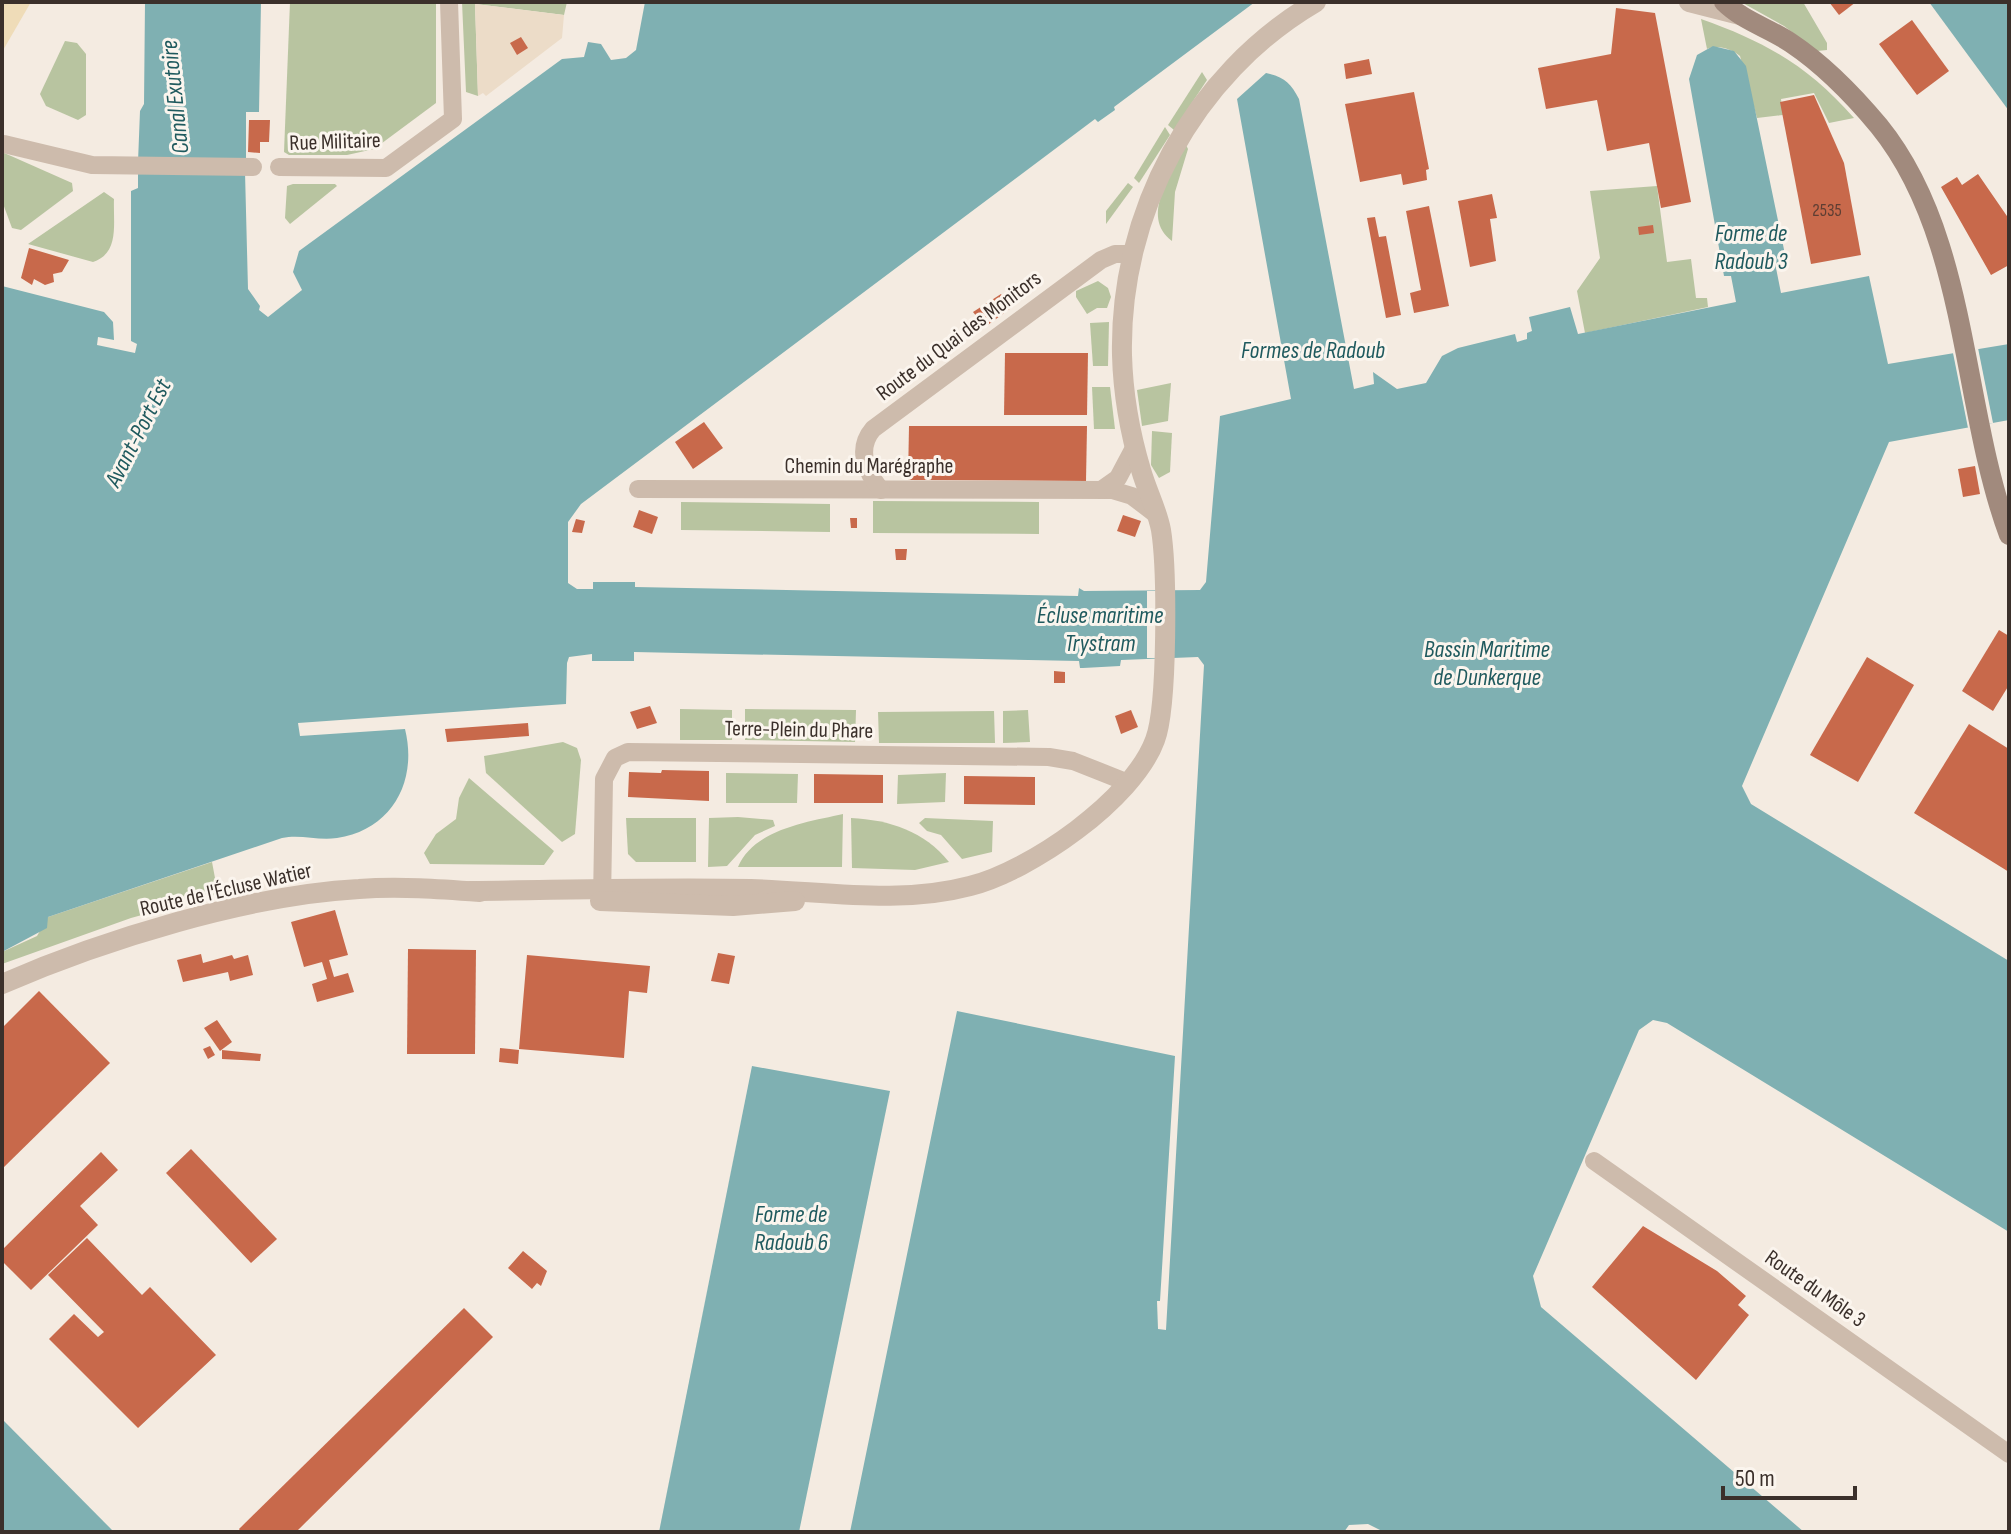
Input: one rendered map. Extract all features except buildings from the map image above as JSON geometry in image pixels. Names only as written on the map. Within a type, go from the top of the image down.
[{"type":"main road","points":[[1732,9],[1781,37],[1814,61],[1846,90],[1891,142],[1923,203],[1958,323],[2009,535]]},
{"type":"street","name":"Rue Militaire","points":[[279,167],[386,168],[453,119],[449,2]]},
{"type":"street","name":"Route de l'Écluse Watier","points":[[2,984],[130,937],[295,897],[361,888],[602,895],[733,906],[853,894],[936,893],[970,886],[1016,870],[1067,838],[1126,782],[1147,756],[1156,738],[1163,707],[1163,581],[1157,515],[1135,446],[1122,353],[1125,299],[1132,254],[1158,178],[1201,105],[1258,44],[1316,2]]},
{"type":"street","points":[[1689,2],[1732,9]]},
{"type":"street","points":[[4,144],[68,162],[123,166],[253,167]]},
{"type":"street","name":"Route du Quai des Monitors","points":[[881,490],[865,460],[865,444],[873,429],[1101,260],[1115,254],[1132,254]]},
{"type":"street","points":[[1101,490],[1118,478],[1135,446]]},
{"type":"street","name":"Chemin du Marégraphe","points":[[638,489],[1101,490],[1132,496],[1157,515]]},
{"type":"street","name":"Terre-Plein du Phare","points":[[602,895],[604,779],[610,764],[628,752],[1049,757],[1073,761],[1126,782]]},
{"type":"street","name":"Route du Môle 3","points":[[1594,1161],[2009,1454]]},
{"type":"green space","points":[[290,2],[436,2],[436,103],[374,149],[347,155],[289,155],[284,152]]},
{"type":"green space","points":[[462,2],[567,2],[564,15],[475,4],[478,96],[466,92]]},
{"type":"green space","points":[[1741,2],[1803,2],[1827,43],[1827,50],[1817,51],[1784,26]]},
{"type":"green space","points":[[1701,19],[1746,37],[1785,58],[1820,84],[1854,118],[1829,123],[1814,93],[1781,99],[1783,115],[1757,118],[1740,56],[1724,48],[1707,49]]},
{"type":"green space","points":[[65,41],[77,43],[86,54],[86,115],[78,120],[46,106],[40,94]]},
{"type":"green space","points":[[1202,72],[1207,80],[1174,130],[1168,125]]},
{"type":"green space","points":[[1165,127],[1170,135],[1139,183],[1134,178]]},
{"type":"green space","points":[[1186,145],[1188,149],[1175,192],[1172,241],[1158,219],[1158,207],[1167,181]]},
{"type":"green space","points":[[2,152],[72,183],[73,191],[21,230],[12,228],[2,201]]},
{"type":"green space","points":[[1128,183],[1133,187],[1106,224],[1106,211]]},
{"type":"green space","points":[[287,186],[337,186],[290,224],[285,218]]},
{"type":"green space","points":[[1657,186],[1667,262],[1691,259],[1696,298],[1707,298],[1708,307],[1585,333],[1577,291],[1600,258],[1590,191]]},
{"type":"green space","points":[[104,192],[114,199],[114,227],[108,252],[102,258],[93,262],[28,244]]},
{"type":"green space","points":[[1098,281],[1108,288],[1111,297],[1107,308],[1097,308],[1087,314],[1076,297],[1076,291]]},
{"type":"green space","points":[[1109,322],[1108,366],[1093,366],[1090,323]]},
{"type":"green space","points":[[1171,383],[1168,421],[1142,426],[1137,390]]},
{"type":"green space","points":[[1092,387],[1110,387],[1115,429],[1094,429]]},
{"type":"green space","points":[[1152,431],[1172,433],[1170,472],[1159,478],[1151,465]]},
{"type":"green space","points":[[873,501],[1039,502],[1039,534],[873,533]]},
{"type":"green space","points":[[681,502],[830,504],[830,532],[681,530]]},
{"type":"green space","points":[[680,709],[732,710],[732,740],[680,740]]},
{"type":"green space","points":[[745,709],[856,710],[855,742],[745,740]]},
{"type":"green space","points":[[1028,710],[1030,742],[1003,743],[1003,711]]},
{"type":"green space","points":[[994,711],[995,743],[879,743],[878,712]]},
{"type":"green space","points":[[563,742],[577,748],[581,760],[575,834],[562,842],[486,773],[484,756]]},
{"type":"green space","points":[[726,773],[798,774],[797,803],[726,803]]},
{"type":"green space","points":[[946,773],[945,802],[897,804],[898,775]]},
{"type":"green space","points":[[469,778],[554,851],[544,865],[430,864],[424,853],[436,834],[456,819],[459,798]]},
{"type":"green space","points":[[843,814],[842,867],[738,867],[756,844],[769,836],[799,824]]},
{"type":"green space","points":[[626,818],[696,818],[696,862],[636,862],[628,854]]},
{"type":"green space","points":[[709,818],[773,820],[775,826],[755,835],[727,866],[708,867]]},
{"type":"green space","points":[[851,818],[879,821],[905,829],[929,842],[949,862],[915,870],[852,868]]},
{"type":"green space","points":[[925,818],[993,821],[992,852],[962,859],[941,835],[927,831],[919,823]]},
{"type":"green space","points":[[212,862],[218,894],[131,918],[2,964],[2,952],[37,936],[48,917]]},
{"type":"sand","points":[[2,2],[31,2],[2,52]]},
{"type":"shaded area","points":[[475,4],[564,15],[562,38],[486,96],[483,93],[478,96]]},
{"type":"water","name":"Canal Exutoire","points":[[145,2],[261,2],[259,112],[246,112],[246,162],[138,162],[140,111],[144,104]]},
{"type":"water","points":[[645,2],[1255,2],[1114,107],[1115,110],[1098,122],[1095,119],[581,504],[568,522],[568,583],[577,589],[593,589],[593,582],[635,582],[635,587],[1078,596],[1079,588],[1084,591],[1200,590],[1206,582],[1220,416],[1291,399],[1237,99],[1266,73],[1286,82],[1299,99],[1354,389],[1374,384],[1373,372],[1397,389],[1426,383],[1442,356],[1458,348],[1515,334],[1517,342],[1527,339],[1527,333],[1532,331],[1529,317],[1570,307],[1578,334],[1736,302],[1731,276],[1724,276],[1689,79],[1697,55],[1713,46],[1734,51],[1746,66],[1787,264],[1776,268],[1781,293],[1869,276],[1888,364],[2009,344],[2009,420],[1889,442],[1742,786],[1751,804],[2009,961],[2009,1232],[1667,1023],[1653,1020],[1639,1030],[1533,1276],[1541,1307],[1804,1532],[1384,1532],[1368,1524],[1349,1525],[1344,1532],[850,1532],[957,1011],[1175,1056],[1160,1301],[1157,1301],[1158,1329],[1166,1330],[1204,665],[1198,657],[1121,660],[1120,666],[1080,668],[1079,661],[634,652],[634,661],[592,661],[592,654],[569,657],[566,704],[298,723],[300,736],[405,729],[408,767],[404,784],[386,814],[356,833],[330,839],[282,838],[48,917],[47,928],[2,952],[2,286],[104,312],[113,322],[114,340],[98,337],[97,345],[135,353],[137,344],[131,341],[131,191],[138,188],[138,171],[245,172],[248,289],[260,306],[259,310],[268,317],[302,290],[293,272],[299,251],[562,59],[584,57],[588,42],[601,44],[611,60],[626,58],[636,50]]},
{"type":"water","points":[[1929,2],[2009,2],[2009,111]]},
{"type":"water","name":"Forme de Radoub 6","points":[[752,1066],[890,1091],[799,1532],[659,1532]]},
{"type":"water","points":[[2,1419],[114,1532],[2,1532]]},
{"type":"pier","points":[[1978,348],[1993,423],[1968,428],[1953,353]]},
{"type":"pier","points":[[1147,591],[1169,591],[1170,658],[1147,658]]},
{"type":"water label","name":"Forme de Radoub 3","points":[[1751,247]]},
{"type":"water label","name":"Formes de Radoub","points":[[1313,350]]},
{"type":"water label","name":"Avant-Port Est","points":[[138,433]]},
{"type":"water label","name":"Écluse maritime Trystram","points":[[1100,629]]},
{"type":"water label","name":"Bassin Maritime de Dunkerque","points":[[1487,663]]}]
